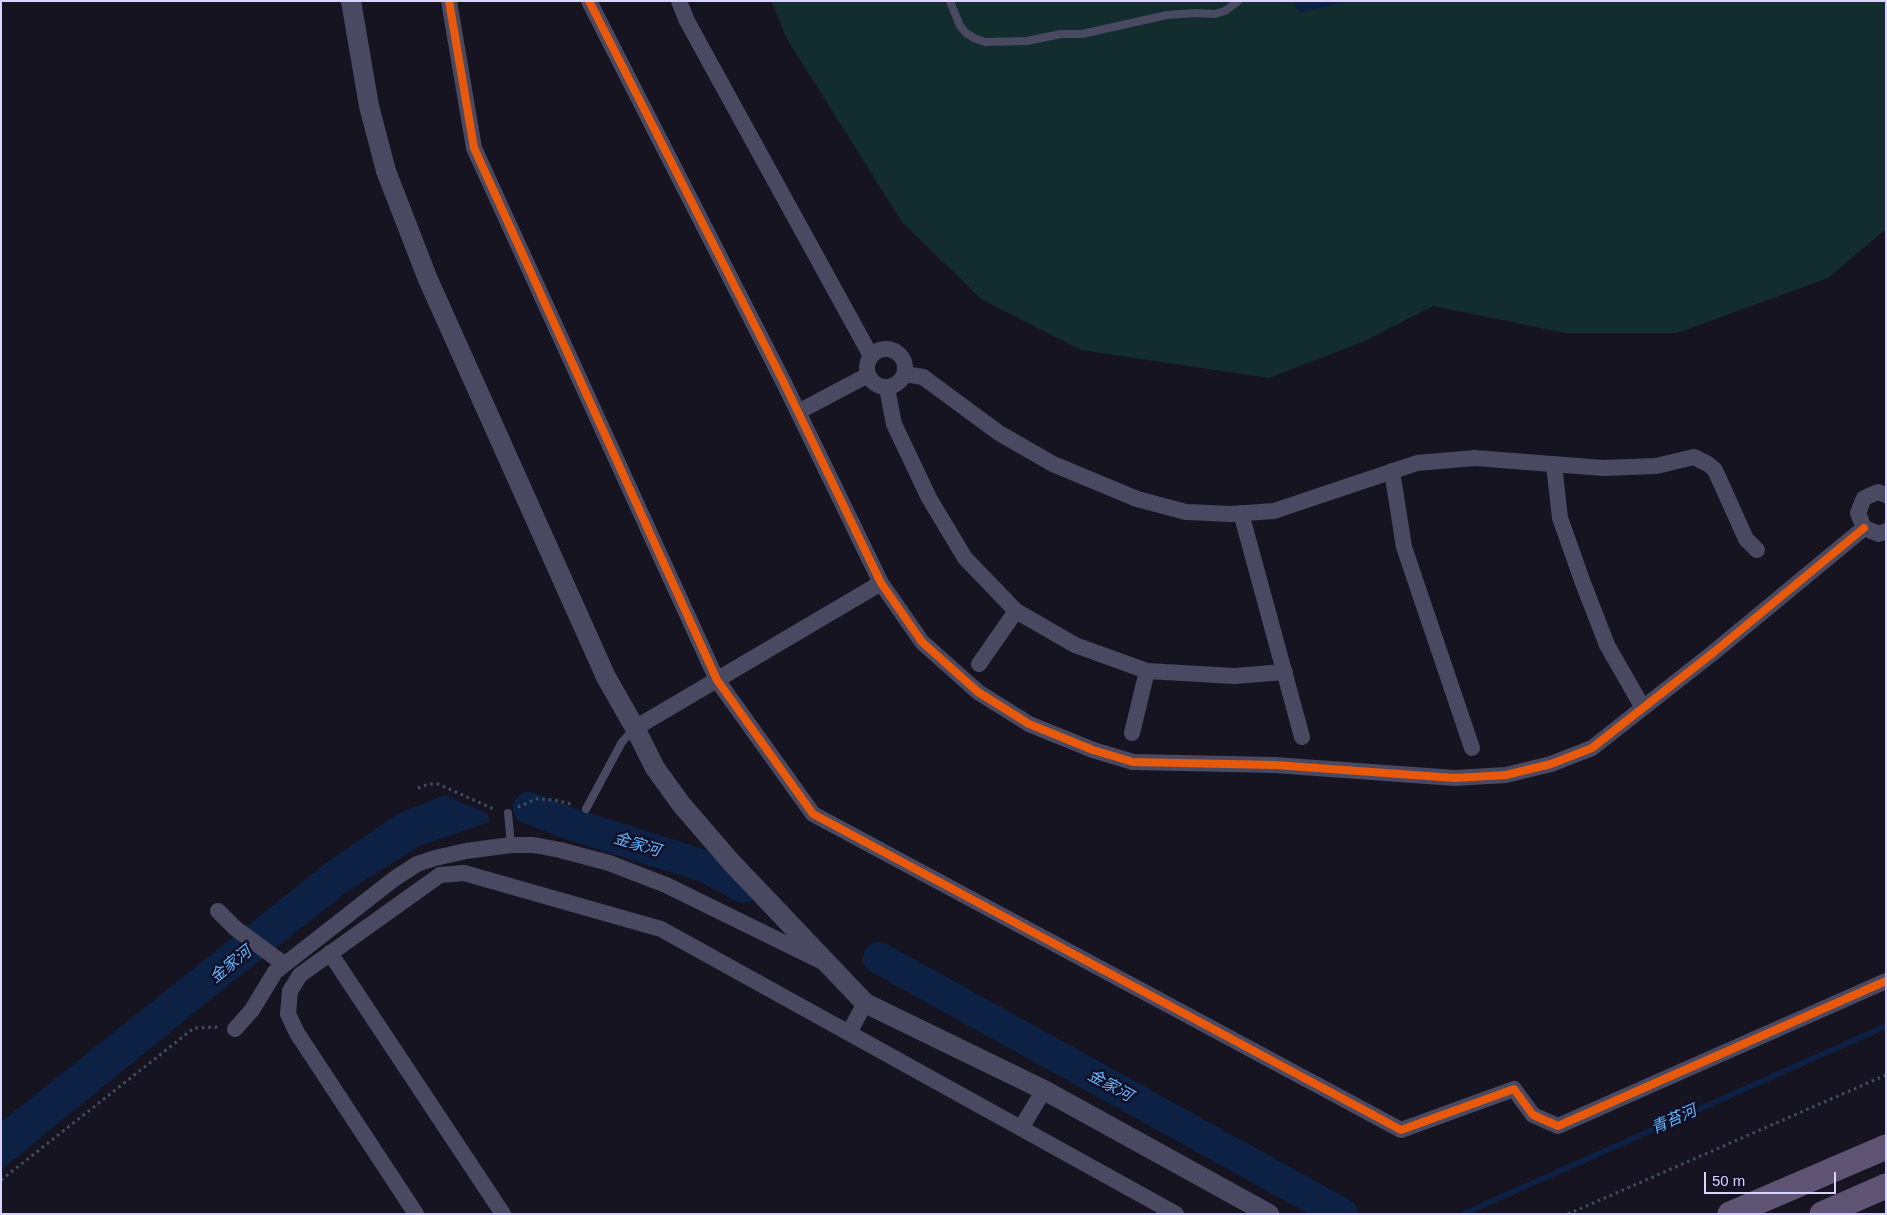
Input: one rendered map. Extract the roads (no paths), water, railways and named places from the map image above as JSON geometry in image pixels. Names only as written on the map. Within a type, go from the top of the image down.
[{"type":"main road","points":[[1730,1214],[1886,1147]]},
{"type":"main road","points":[[1822,1214],[1886,1186]]},
{"type":"street","points":[[351,1],[369,106],[386,170],[406,226],[606,677],[656,768],[681,804],[731,862],[865,1003],[1044,1090],[1269,1214]]},
{"type":"street","points":[[449,1],[474,148],[716,680],[814,814],[1401,1130],[1514,1089],[1533,1115],[1558,1126],[1886,981]]},
{"type":"street","points":[[589,1],[798,412],[881,583],[922,642],[978,692],[1029,724],[1092,750],[1133,762],[1275,765],[1455,778],[1506,776],[1551,764],[1592,748],[1721,646],[1864,528]]},
{"type":"street","points":[[679,1],[687,21],[871,356]]},
{"type":"street","points":[[886,349],[893,350],[904,361],[905,374],[899,383],[887,388],[874,384],[868,375],[868,362],[871,356],[877,352],[886,349]]},
{"type":"street","points":[[905,374],[923,377],[999,433],[1053,464],[1137,499],[1186,512],[1241,513],[1274,511],[1417,463],[1475,458],[1603,468],[1656,466],[1694,457],[1715,470],[1746,539],[1757,550]]},
{"type":"street","points":[[798,412],[868,375]]},
{"type":"street","points":[[887,388],[894,424],[934,505],[965,558],[1016,611],[1075,645],[1147,671],[1234,676],[1285,672]]},
{"type":"street","points":[[1554,465],[1560,518],[1583,584],[1607,645],[1643,708]]},
{"type":"street","points":[[1392,471],[1404,546],[1472,748]]},
{"type":"street","points":[[1886,495],[1878,492],[1864,498],[1858,513],[1864,528],[1879,534],[1886,531]]},
{"type":"street","points":[[1241,513],[1302,737]]},
{"type":"street","points":[[635,728],[881,583]]},
{"type":"street","points":[[979,664],[1016,611]]},
{"type":"street","points":[[1132,733],[1147,671]]},
{"type":"street","points":[[235,1029],[252,1010],[275,972],[278,959],[394,879],[418,864],[466,851],[511,844],[534,845],[560,850],[609,863],[666,886],[827,964]]},
{"type":"street","points":[[416,1214],[297,1033],[288,1014],[290,991],[300,975],[440,875],[464,873],[661,929],[1176,1214]]},
{"type":"street","points":[[218,911],[235,928],[278,959]]},
{"type":"street","points":[[330,953],[503,1214]]},
{"type":"street","points":[[849,1033],[865,1003]]},
{"type":"street","points":[[1022,1128],[1044,1090]]},
{"type":"lane","points":[[950,1],[960,26],[966,33],[985,42],[1027,42],[1061,34],[1082,34],[1167,15],[1215,14],[1225,11],[1238,1]]},
{"type":"lane","points":[[586,808],[622,742],[635,728]]},
{"type":"lane","points":[[508,813],[511,844]]},
{"type":"water","points":[[1294,1],[1350,1],[1299,13]]},
{"type":"water","points":[[445,795],[488,814],[489,822],[419,846],[347,892],[227,986],[1,1170],[1,1122],[326,863],[397,814]]},
{"type":"waterway","name":"金家河","points":[[529,808],[568,823],[704,866],[743,887]]},
{"type":"waterway","name":"金家河","points":[[879,958],[1342,1214]]},
{"type":"waterway","name":"青苔河","points":[[1463,1214],[1886,1026]]}]
